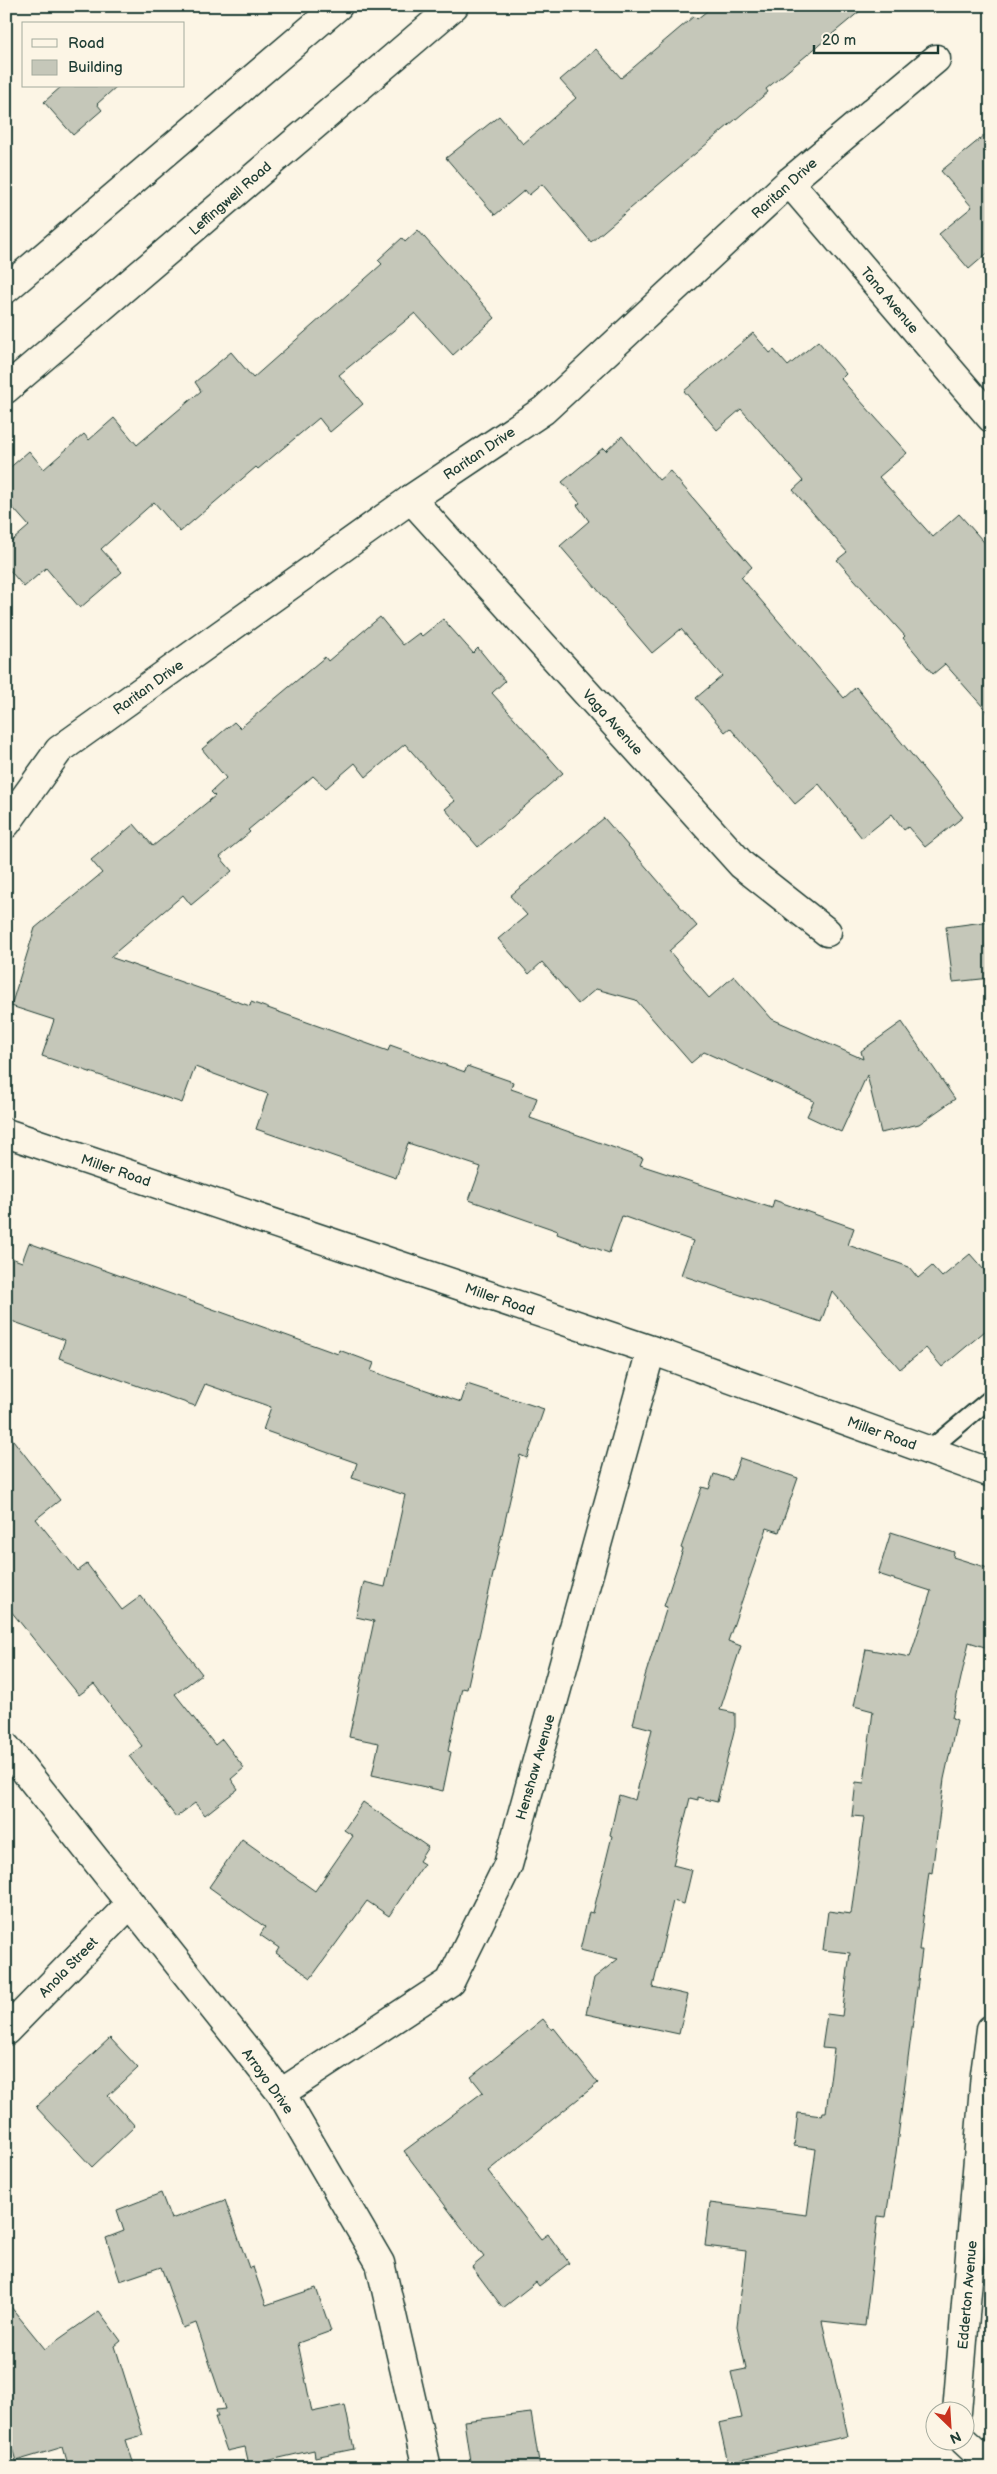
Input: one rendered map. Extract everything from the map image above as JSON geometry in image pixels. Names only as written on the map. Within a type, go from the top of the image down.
[{"type":"street","points":[[6,289],[338,6]]},
{"type":"street","name":"Leffingwell Road","points":[[6,389],[454,6]]},
{"type":"street","name":"Raritan Drive","points":[[6,824],[59,750],[411,499],[544,410],[789,182],[936,59]]},
{"type":"street","name":"Tana Avenue","points":[[789,182],[991,418]]},
{"type":"street","name":"Vaga Avenue","points":[[411,499],[742,865],[827,932]]},
{"type":"street","name":"Miller Road","points":[[6,1133],[651,1350],[991,1473]]},
{"type":"street","name":"Henshaw Avenue","points":[[281,2094],[450,1982],[508,1865],[651,1350]]},
{"type":"street","name":"Arroyo Drive","points":[[6,1748],[281,2094],[380,2263],[427,2468]]},
{"type":"street","name":"Anola Street","points":[[6,2031],[130,1904]]},
{"type":"street","name":"Edderton Avenue","points":[[958,2402],[985,2074],[991,2028]]},
{"type":"street","points":[[974,2450],[991,2466]]},
{"type":"lane","points":[[929,1450],[991,1398]]},
{"type":"building","points":[[713,6],[866,6],[766,89],[768,92],[591,242],[542,184],[529,195],[525,190],[495,215],[446,158],[499,116],[523,144],[576,98],[560,80],[596,49],[621,78],[694,16],[697,19]]},
{"type":"building","points":[[60,88],[115,88],[97,104],[102,110],[73,135],[44,102]]},
{"type":"building","points":[[991,130],[991,250],[969,269],[939,234],[972,207],[941,171]]},
{"type":"building","points":[[418,230],[495,318],[453,355],[415,313],[339,375],[363,404],[330,432],[319,418],[258,469],[256,467],[180,532],[154,502],[101,549],[122,572],[80,608],[46,568],[24,587],[6,566],[6,546],[29,526],[6,500],[6,471],[29,451],[44,469],[84,434],[89,440],[114,418],[137,445],[201,391],[195,382],[231,352],[253,378],[382,264],[378,260],[402,238],[405,242]]},
{"type":"building","points":[[753,333],[770,353],[774,350],[788,366],[818,341],[846,374],[841,379],[907,453],[879,477],[933,537],[959,514],[991,550],[991,716],[945,664],[933,674],[903,638],[905,636],[837,560],[847,552],[793,490],[803,481],[741,409],[717,430],[684,391]]},
{"type":"building","points":[[622,436],[659,480],[670,471],[752,567],[741,577],[844,698],[856,687],[963,817],[925,847],[908,827],[904,830],[892,814],[862,838],[819,784],[795,804],[730,728],[725,732],[696,698],[722,676],[681,629],[652,653],[560,546],[589,521],[577,505],[580,503],[562,482],[603,448],[606,451]]},
{"type":"building","points":[[380,617],[403,645],[419,633],[422,636],[443,619],[473,653],[478,648],[505,681],[492,693],[563,773],[478,847],[445,809],[455,801],[405,744],[366,777],[355,763],[326,788],[313,776],[248,830],[250,832],[220,857],[232,871],[191,905],[183,895],[110,957],[250,1006],[251,1002],[388,1051],[390,1045],[465,1072],[467,1066],[513,1082],[511,1089],[537,1098],[530,1118],[643,1158],[640,1165],[772,1208],[774,1200],[854,1228],[848,1245],[909,1267],[918,1278],[932,1266],[942,1277],[970,1254],[991,1278],[991,1326],[942,1367],[926,1348],[900,1369],[832,1291],[821,1322],[681,1275],[693,1241],[622,1216],[609,1253],[557,1234],[558,1231],[469,1200],[481,1167],[408,1143],[396,1178],[256,1129],[268,1094],[195,1067],[182,1103],[42,1056],[54,1020],[11,1006],[35,928],[102,873],[91,860],[134,824],[153,846],[215,796],[211,792],[226,778],[202,749],[234,722],[240,728],[325,657],[328,661]]},
{"type":"building","points":[[604,818],[697,926],[669,951],[709,998],[734,976],[772,1019],[863,1059],[861,1051],[902,1022],[955,1099],[919,1124],[881,1133],[867,1075],[841,1132],[807,1116],[814,1101],[704,1052],[691,1063],[636,1000],[596,989],[578,1004],[542,962],[529,974],[498,939],[527,915],[510,896]]},
{"type":"building","points":[[991,921],[991,978],[953,982],[946,927]]},
{"type":"building","points":[[29,1243],[338,1354],[339,1350],[374,1363],[371,1371],[461,1402],[467,1384],[544,1409],[527,1458],[520,1455],[467,1689],[462,1688],[448,1751],[451,1752],[443,1791],[372,1775],[379,1743],[349,1737],[374,1621],[356,1617],[364,1582],[385,1587],[405,1495],[352,1478],[357,1463],[263,1430],[271,1407],[205,1384],[195,1406],[59,1358],[65,1340],[6,1319],[6,1256],[22,1262]]},
{"type":"building","points":[[6,1431],[60,1500],[36,1519],[78,1571],[87,1564],[122,1610],[141,1596],[202,1674],[175,1694],[215,1745],[222,1739],[244,1768],[231,1779],[238,1789],[205,1815],[195,1803],[176,1817],[129,1756],[142,1746],[94,1684],[79,1695],[6,1605]]},
{"type":"building","points":[[740,1458],[798,1478],[779,1532],[767,1528],[728,1641],[741,1646],[720,1710],[735,1713],[735,1727],[717,1802],[698,1797],[698,1800],[690,1798],[673,1865],[692,1870],[684,1904],[673,1901],[653,1987],[688,1995],[679,2034],[586,2014],[594,1978],[618,1959],[580,1950],[589,1912],[593,1913],[612,1836],[610,1835],[619,1795],[635,1800],[652,1729],[633,1724],[645,1676],[667,1607],[664,1606],[683,1549],[681,1548],[702,1487],[709,1489],[714,1474],[732,1480]]},
{"type":"building","points":[[891,1532],[954,1552],[953,1557],[991,1569],[991,1649],[969,1642],[952,1718],[957,1720],[944,1779],[932,1873],[929,1872],[919,1950],[922,1950],[896,2153],[886,2217],[878,2216],[865,2326],[822,2321],[848,2436],[728,2463],[719,2423],[742,2418],[731,2372],[746,2369],[737,2326],[746,2251],[705,2246],[710,2203],[807,2215],[816,2149],[794,2146],[798,2113],[822,2116],[823,2112],[826,2112],[834,2049],[822,2048],[827,2014],[842,2016],[850,1953],[823,1950],[828,1911],[851,1914],[864,1817],[852,1816],[856,1782],[864,1783],[873,1711],[854,1706],[866,1649],[910,1657],[931,1591],[878,1574]]},
{"type":"building","points":[[363,1802],[428,1847],[419,1861],[424,1864],[389,1916],[367,1901],[311,1978],[276,1953],[279,1948],[260,1935],[265,1927],[209,1887],[242,1839],[315,1891],[353,1836],[344,1830]]},
{"type":"building","points":[[543,2019],[552,2030],[554,2028],[598,2083],[488,2171],[541,2239],[548,2234],[569,2263],[539,2286],[536,2282],[503,2308],[472,2267],[484,2257],[404,2151],[483,2092],[471,2077]]},
{"type":"building","points":[[110,2038],[138,2068],[108,2096],[135,2126],[92,2167],[36,2107]]},
{"type":"building","points":[[161,2193],[171,2219],[225,2200],[249,2268],[253,2267],[266,2305],[316,2288],[331,2331],[298,2343],[312,2412],[345,2405],[354,2449],[315,2457],[314,2450],[249,2465],[245,2447],[227,2451],[215,2417],[218,2417],[216,2410],[225,2409],[196,2323],[183,2328],[161,2267],[120,2281],[106,2238],[124,2231],[117,2210]]},
{"type":"building","points":[[6,2301],[45,2349],[99,2311],[121,2341],[115,2346],[143,2435],[126,2440],[135,2468],[69,2468],[63,2447],[16,2461],[6,2429]]},
{"type":"building","points":[[531,2413],[540,2468],[471,2468],[464,2421]]}]
